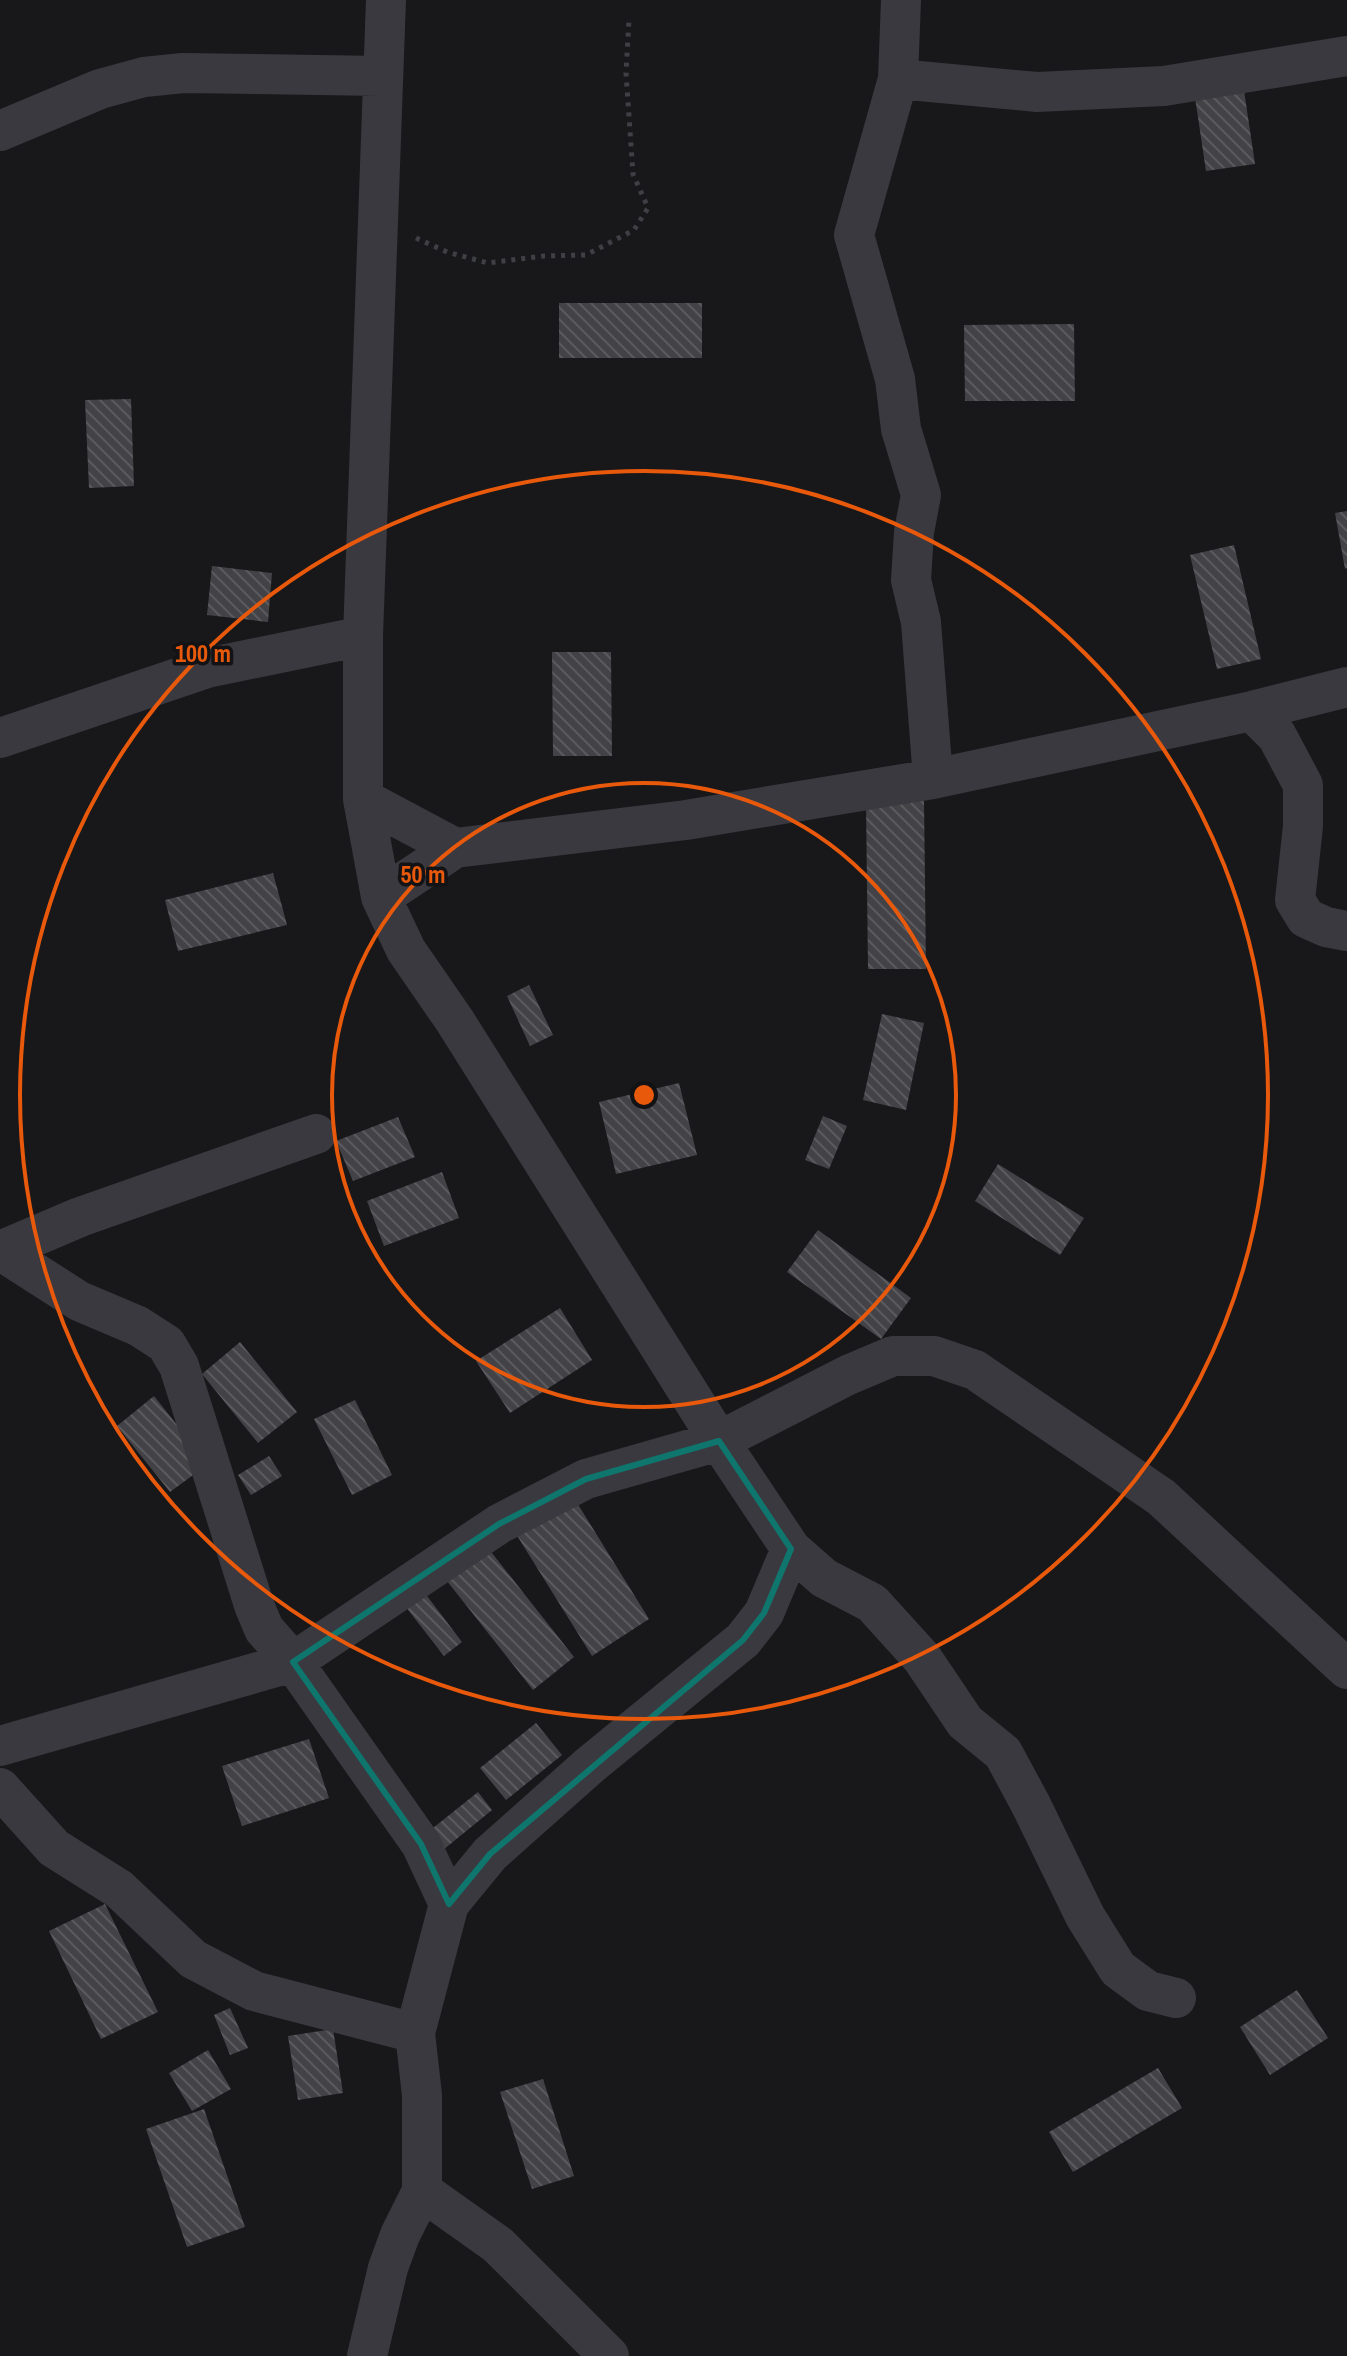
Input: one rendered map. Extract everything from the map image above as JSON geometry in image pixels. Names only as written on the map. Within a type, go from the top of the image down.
[{"type":"street","points":[[386,0],[363,636],[363,799],[381,897],[406,950],[455,1021],[719,1441],[791,1549],[824,1578],[872,1603],[922,1658],[965,1722],[1003,1753],[1085,1916],[1118,1969],[1148,1991],[1176,1998]]},
{"type":"street","points":[[901,0],[898,79],[854,235],[895,379],[901,429],[921,495],[914,532],[911,580],[921,622],[933,779]]},
{"type":"street","points":[[898,79],[1037,92],[1164,86],[1347,56]]},
{"type":"street","points":[[0,131],[100,89],[144,77],[183,73],[382,76]]},
{"type":"street","points":[[0,738],[207,668],[363,636]]},
{"type":"street","points":[[381,897],[455,848],[686,820],[933,779],[1252,711],[1347,687]]},
{"type":"street","points":[[1252,711],[1277,736],[1303,785],[1303,826],[1295,900],[1306,918],[1326,927],[1347,931]]},
{"type":"street","points":[[363,799],[455,848]]},
{"type":"street","points":[[0,1251],[80,1217],[316,1134]]},
{"type":"street","points":[[0,1251],[79,1301],[138,1326],[166,1344],[179,1366],[264,1629],[293,1662],[421,1844],[449,1904]]},
{"type":"street","points":[[0,1746],[293,1662],[499,1524],[586,1479],[719,1441],[848,1375],[893,1356],[934,1356],[975,1370],[1161,1497],[1347,1669]]},
{"type":"street","points":[[367,2356],[388,2268],[422,2191],[422,2095],[415,2033],[449,1904],[501,1844],[590,1765],[743,1640],[764,1613],[791,1549]]},
{"type":"street","points":[[0,1788],[54,1848],[119,1889],[193,1959],[254,1991],[415,2033]]},
{"type":"street","points":[[422,2191],[498,2245],[609,2356]]},
{"type":"path","points":[[379,221],[447,252],[488,263],[544,256],[586,255],[634,230],[648,208],[633,174],[626,73],[629,19]]},
{"type":"highlighted area","points":[[719,1441],[791,1549],[764,1613],[743,1640],[490,1854],[449,1904],[421,1844],[293,1662],[499,1524],[586,1479]]},
{"type":"building","points":[[1242,77],[1255,164],[1206,171],[1193,84]]},
{"type":"building","points":[[559,303],[702,303],[702,358],[559,358]]},
{"type":"building","points":[[1074,324],[1075,401],[965,401],[964,325]]},
{"type":"building","points":[[131,399],[134,486],[89,488],[85,400]]},
{"type":"building","points":[[1347,511],[1347,568],[1345,569],[1335,513]]},
{"type":"building","points":[[1234,545],[1261,659],[1217,669],[1190,555]]},
{"type":"building","points":[[212,566],[272,573],[268,622],[207,615]]},
{"type":"building","points":[[552,652],[611,652],[612,756],[553,756]]},
{"type":"building","points":[[924,801],[926,969],[868,969],[866,802]]},
{"type":"building","points":[[273,873],[287,925],[178,951],[165,900]]},
{"type":"building","points":[[529,985],[553,1035],[530,1046],[507,996]]},
{"type":"building","points":[[882,1014],[924,1023],[906,1110],[863,1100]]},
{"type":"building","points":[[679,1083],[697,1155],[616,1174],[599,1102]]},
{"type":"building","points":[[823,1116],[847,1126],[829,1169],[805,1160]]},
{"type":"building","points":[[398,1117],[415,1157],[353,1181],[336,1141]]},
{"type":"building","points":[[998,1164],[1084,1218],[1060,1255],[975,1201]]},
{"type":"building","points":[[442,1172],[459,1218],[384,1246],[367,1201]]},
{"type":"building","points":[[818,1230],[911,1298],[881,1339],[787,1272]]},
{"type":"building","points":[[560,1308],[592,1360],[510,1413],[476,1361]]},
{"type":"building","points":[[240,1342],[297,1412],[258,1443],[202,1374]]},
{"type":"building","points":[[154,1396],[208,1464],[170,1492],[117,1426]]},
{"type":"building","points":[[355,1400],[392,1475],[352,1495],[314,1419]]},
{"type":"building","points":[[269,1456],[282,1476],[251,1495],[238,1475]]},
{"type":"building","points":[[574,1498],[649,1619],[592,1656],[516,1534]]},
{"type":"building","points":[[488,1548],[574,1657],[533,1690],[447,1581]]},
{"type":"building","points":[[424,1592],[462,1642],[444,1656],[405,1606]]},
{"type":"building","points":[[536,1723],[562,1755],[506,1800],[480,1768]]},
{"type":"building","points":[[309,1739],[329,1798],[242,1826],[222,1766]]},
{"type":"building","points":[[478,1792],[492,1810],[443,1850],[428,1832]]},
{"type":"building","points":[[105,1904],[158,2012],[101,2039],[49,1931]]},
{"type":"building","points":[[1297,1990],[1328,2038],[1270,2075],[1240,2027]]},
{"type":"building","points":[[230,2008],[248,2048],[230,2055],[214,2015]]},
{"type":"building","points":[[333,2029],[343,2093],[298,2100],[288,2036]]},
{"type":"building","points":[[208,2050],[231,2089],[192,2111],[169,2073]]},
{"type":"building","points":[[1158,2068],[1182,2108],[1073,2172],[1049,2132]]},
{"type":"building","points":[[543,2079],[574,2176],[532,2189],[500,2092]]},
{"type":"building","points":[[204,2109],[245,2227],[187,2247],[146,2129]]}]
